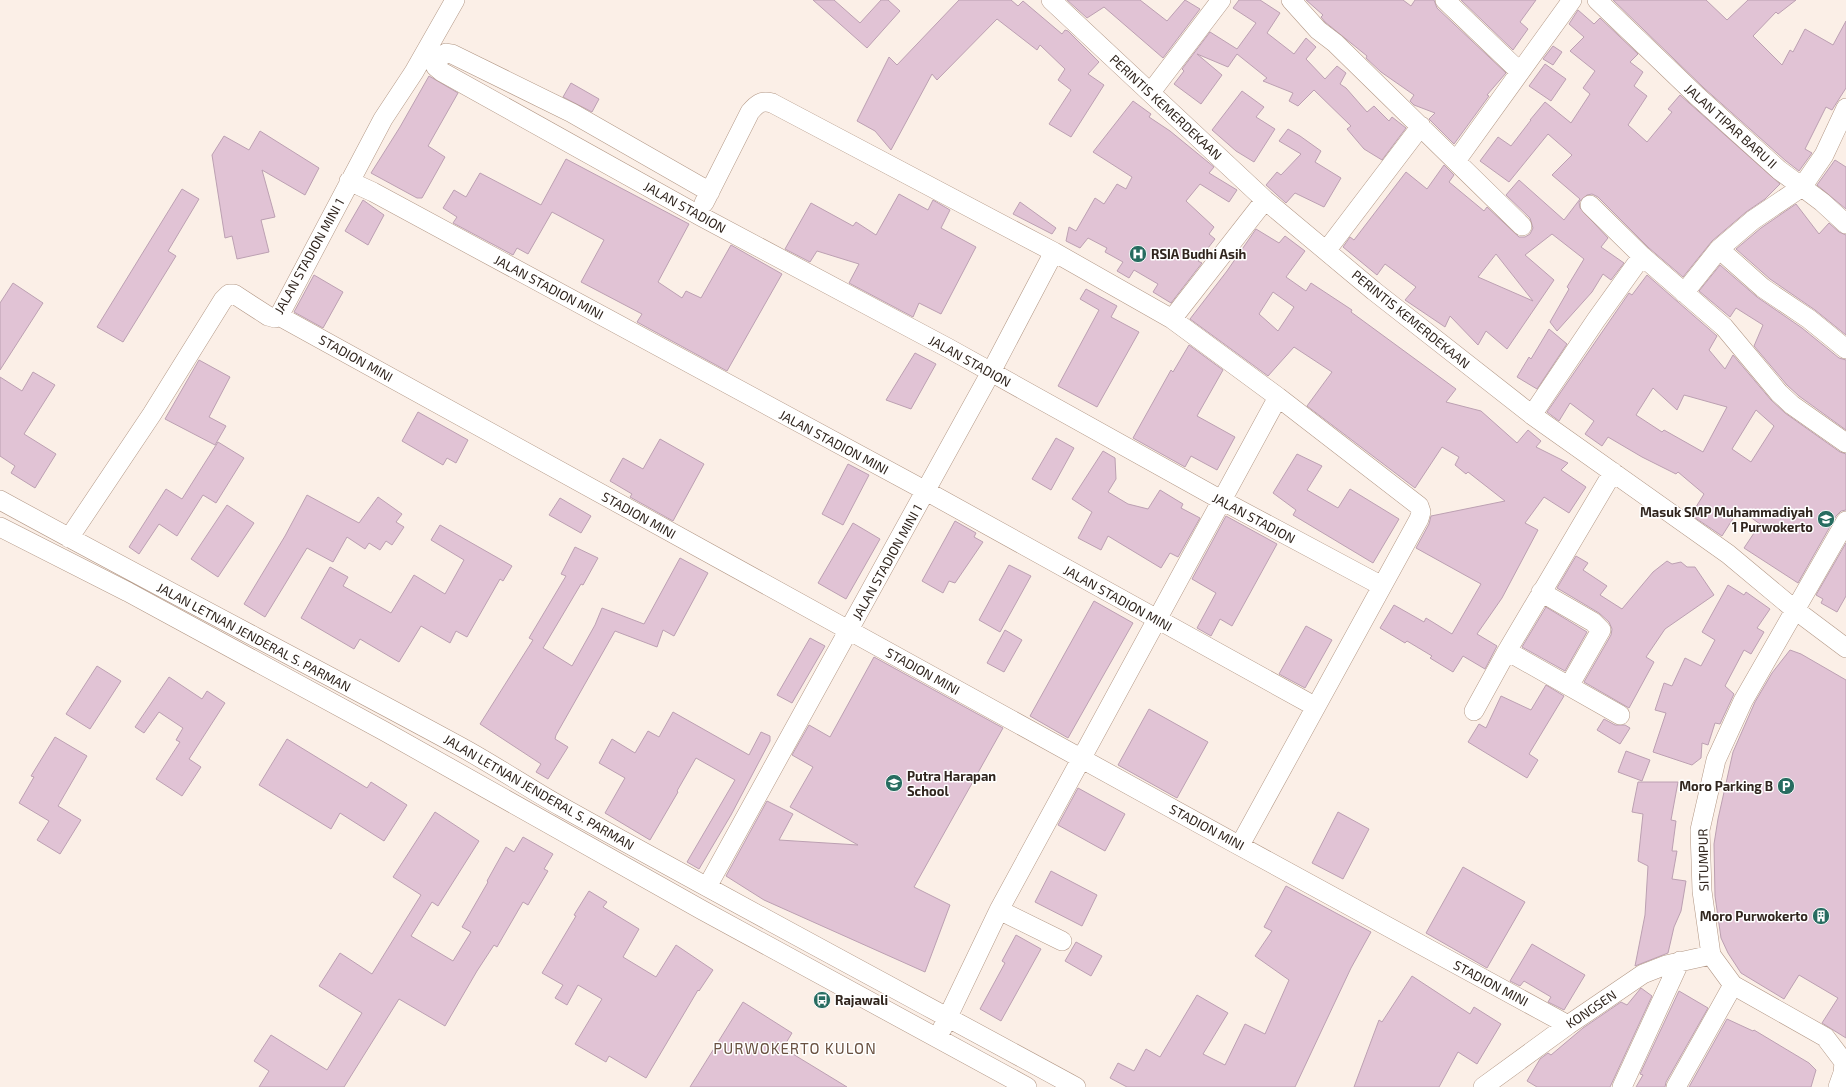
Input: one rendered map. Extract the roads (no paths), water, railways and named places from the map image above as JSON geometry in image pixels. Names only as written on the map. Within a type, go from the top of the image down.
[{"type":"street","name":"JALAN STADION MINI 1","points":[[69,538],[152,414],[223,300],[229,294],[234,294],[268,316],[275,318],[279,316],[383,119],[414,72],[455,0]]},
{"type":"street","name":"PERINTIS KEMERDEKAAN","points":[[1051,0],[1265,200],[1374,291],[1532,414],[1728,554],[1794,609],[1846,648]]},
{"type":"street","points":[[1151,92],[1221,0]]},
{"type":"street","points":[[1291,0],[1318,30],[1335,43],[1522,226]]},
{"type":"street","points":[[1445,0],[1520,72]]},
{"type":"street","points":[[1456,161],[1572,0]]},
{"type":"street","name":"JALAN TIPAR BARU II","points":[[1597,0],[1696,96],[1779,170],[1822,202],[1846,224]]},
{"type":"street","name":"JALAN STADION","points":[[710,192],[572,113],[452,54],[446,53],[438,59],[436,67],[558,137],[697,214],[991,372],[1223,501],[1382,586]]},
{"type":"street","points":[[414,72],[436,67]]},
{"type":"street","points":[[697,214],[710,192],[750,112],[759,102],[765,101],[1054,252],[1172,319],[1278,397],[1418,506],[1421,512],[1418,519],[1240,845]]},
{"type":"street","points":[[1684,293],[1719,249],[1753,220],[1802,187],[1824,155],[1846,108]]},
{"type":"street","points":[[558,137],[572,113]]},
{"type":"street","points":[[1326,251],[1421,126]]},
{"type":"street","name":"JALAN STADION MINI","points":[[349,181],[387,200],[926,491],[1316,707]]},
{"type":"street","points":[[1172,319],[1265,200]]},
{"type":"street","points":[[1590,205],[1642,256],[1724,327],[1783,397],[1808,418],[1846,444]]},
{"type":"street","points":[[1719,249],[1763,288],[1809,319],[1846,349]]},
{"type":"street","name":"JALAN STADION MINI 1","points":[[712,879],[991,372],[1054,252]]},
{"type":"street","points":[[1532,414],[1642,256]]},
{"type":"street","name":"STADION MINI","points":[[279,316],[850,630],[1081,760],[1240,845],[1568,1025]]},
{"type":"street","points":[[936,1039],[948,1018],[999,910],[1223,501],[1278,397]]},
{"type":"street","points":[[1474,710],[1506,651],[1613,472]]},
{"type":"street","name":"JALAN LETNAN JENDERAL S. PARMAN","points":[[0,500],[137,575],[266,641],[466,749],[560,805],[712,879],[948,1018],[1076,1087]]},
{"type":"street","name":"SITUMPUR","points":[[1838,1087],[1843,1073],[1844,1062],[1825,1036],[1733,984],[1711,955],[1702,891],[1700,830],[1716,760],[1743,700],[1794,609],[1846,522]]},
{"type":"street","name":"JALAN LETNAN JENDERAL S. PARMAN","points":[[0,527],[128,592],[384,731],[702,910],[1026,1087]]},
{"type":"street","points":[[128,592],[137,575]]},
{"type":"street","points":[[1542,592],[1592,622],[1601,630],[1569,686]]},
{"type":"street","points":[[256,662],[266,641]]},
{"type":"street","points":[[1506,651],[1620,715]]},
{"type":"street","points":[[999,910],[1062,941]]},
{"type":"street","name":"KONGSEN","points":[[1483,1087],[1568,1025],[1643,974],[1680,961],[1711,955]]},
{"type":"street","points":[[1622,1087],[1680,961]]},
{"type":"street","points":[[1676,1087],[1733,984]]},
{"type":"place","name":"RSIA Budhi Asih","points":[[1138,254]]},
{"type":"place","name":"Masuk SMP Muhammadiyah 1 Purwokerto","points":[[1826,519]]},
{"type":"place","name":"Putra Harapan School","points":[[894,783]]},
{"type":"place","name":"Moro Parking B","points":[[1786,786]]},
{"type":"place","name":"Moro Purwokerto","points":[[1821,916]]},
{"type":"place","name":"Rajawali","points":[[822,1000]]},
{"type":"district","name":"PURWOKERTO KULON","points":[[795,1048]]}]
